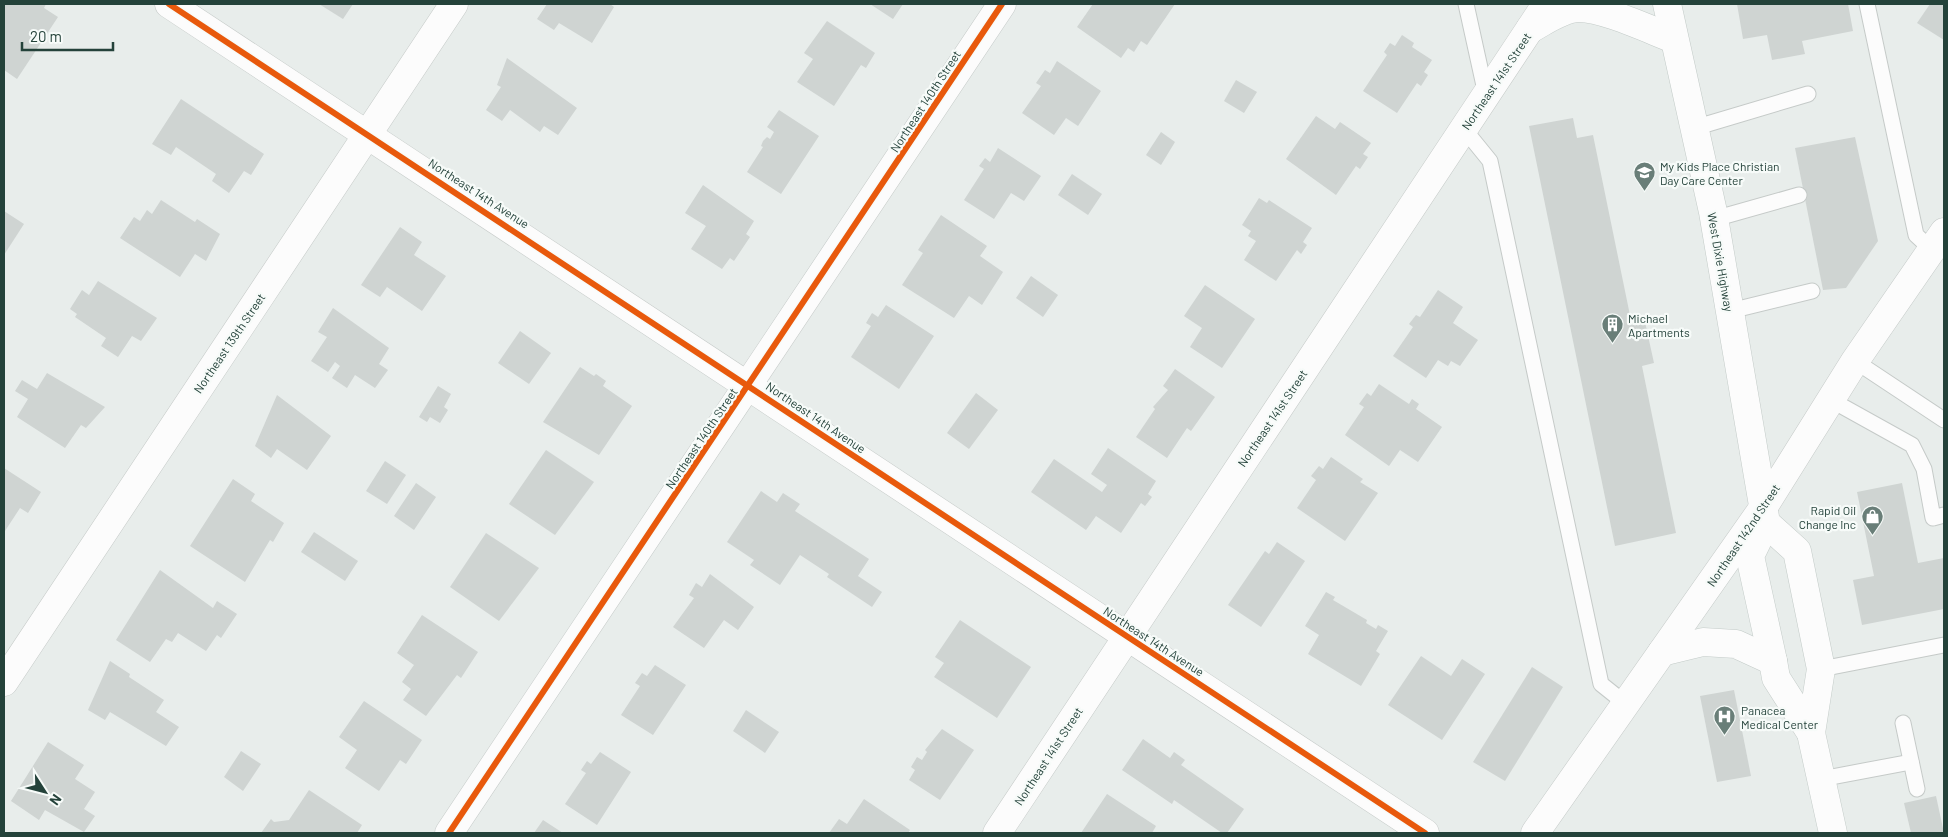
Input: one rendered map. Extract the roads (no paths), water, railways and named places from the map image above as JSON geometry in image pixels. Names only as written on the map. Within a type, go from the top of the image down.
[{"type":"street","name":"Northeast 14th Avenue","points":[[169,4],[1425,833]]},
{"type":"street","name":"Northeast 139th Street","points":[[4,682],[454,4]]},
{"type":"street","name":"Northeast 140th Street","points":[[449,833],[750,386],[1002,4]]},
{"type":"street","name":"Northeast 141st Street","points":[[997,833],[1547,4]]},
{"type":"street","name":"West Dixie Highway","points":[[1667,4],[1714,219],[1764,515]]},
{"type":"street","points":[[1530,29],[1564,11],[1578,8],[1597,10],[1674,39]]},
{"type":"street","name":"Northeast 142nd Street","points":[[1535,833],[1662,652],[1764,515],[1830,400],[1938,241]]},
{"type":"street","points":[[1811,733],[1821,669],[1797,551],[1764,515],[1750,556],[1772,661],[1776,678],[1811,733],[1832,833]]},
{"type":"street","points":[[1662,652],[1703,642],[1736,644],[1772,661]]},
{"type":"lane","points":[[1466,4],[1486,96]]},
{"type":"lane","points":[[1867,4],[1916,235],[1938,241]]},
{"type":"lane","points":[[1694,128],[1808,94]]},
{"type":"lane","points":[[1464,129],[1490,161],[1601,684],[1626,704]]},
{"type":"lane","points":[[1714,219],[1799,195]]},
{"type":"lane","points":[[1730,311],[1812,291]]},
{"type":"lane","points":[[1855,361],[1944,420]]},
{"type":"lane","points":[[1830,400],[1912,445],[1924,469],[1939,516]]},
{"type":"lane","points":[[1821,669],[1944,645]]},
{"type":"lane","points":[[1903,723],[1917,790]]},
{"type":"lane","points":[[1821,779],[1911,762]]},
{"type":"place","name":"My Kids Place Christian Day Care Center","points":[[1644,192]]},
{"type":"place","name":"Michael Apartments","points":[[1612,344]]},
{"type":"place","name":"Rapid Oil Change Inc","points":[[1872,536]]},
{"type":"place","name":"Panacea Medical Center","points":[[1725,736]]}]
